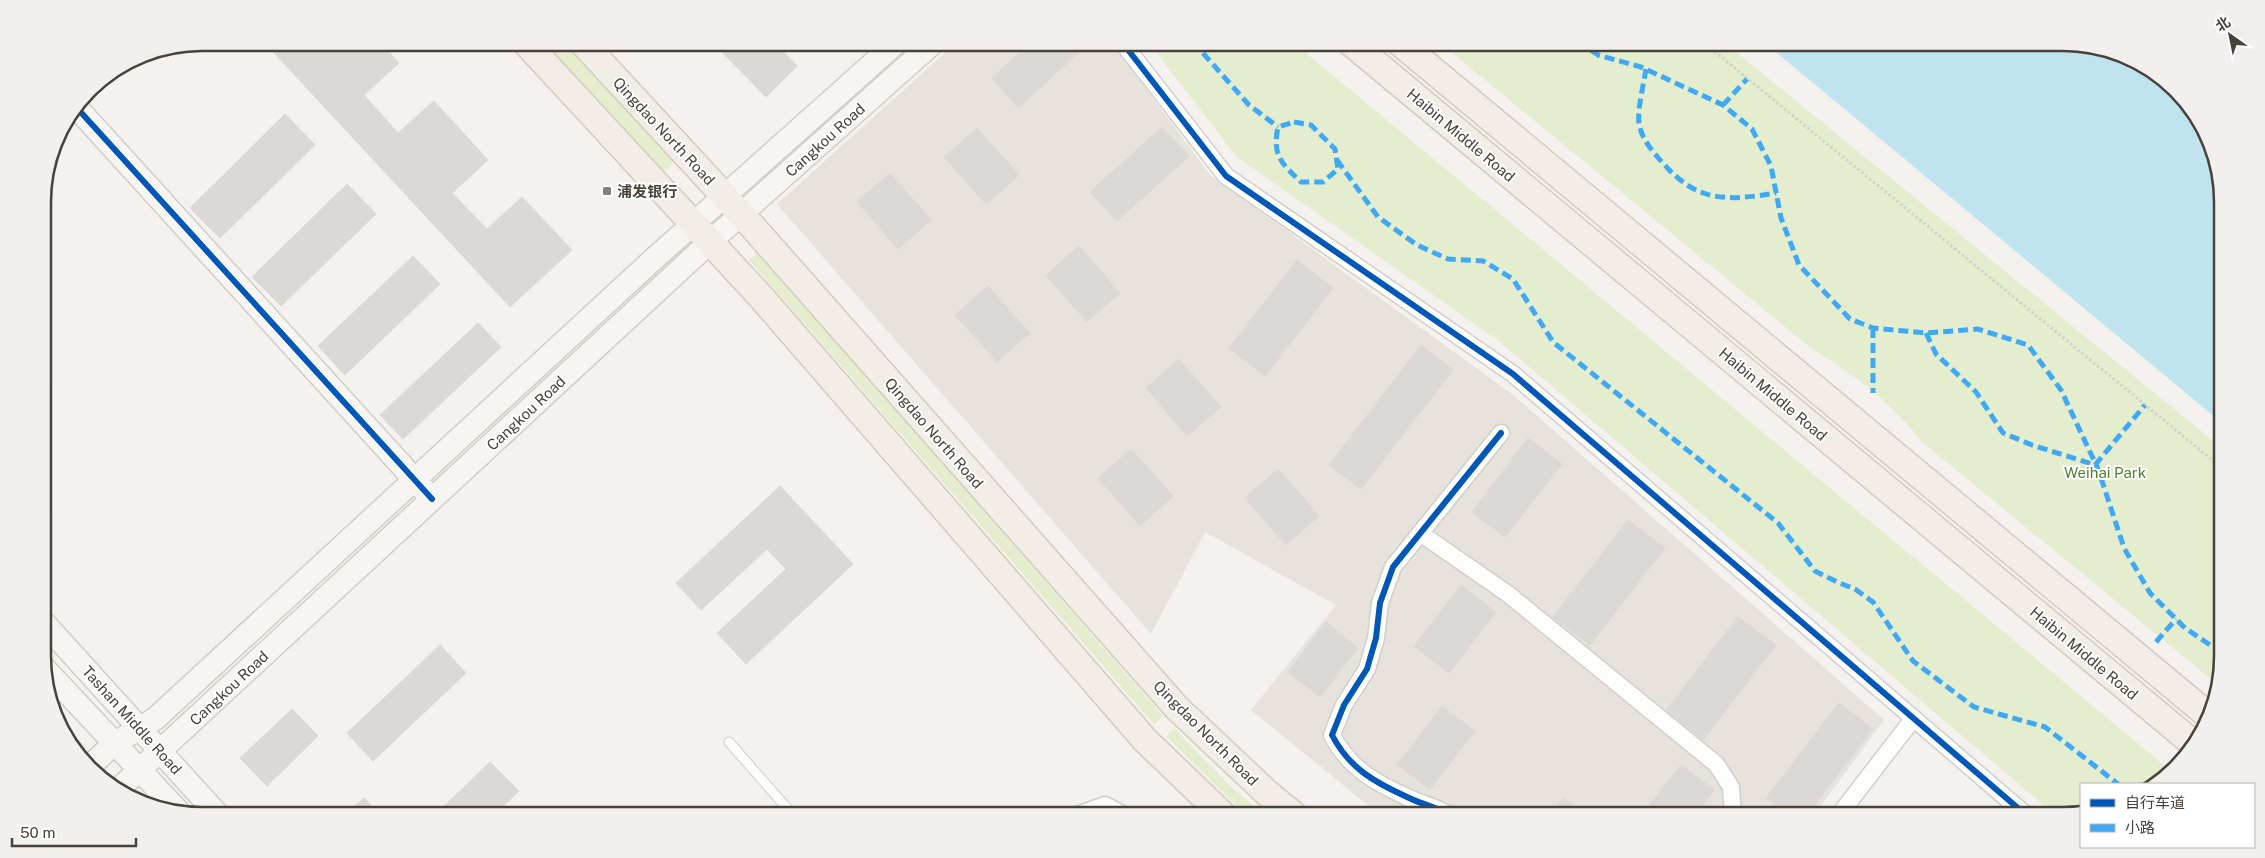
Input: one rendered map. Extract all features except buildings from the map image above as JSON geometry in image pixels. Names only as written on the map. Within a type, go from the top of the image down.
[{"type":"main road","name":"Haibin Middle Road","points":[[1361,51],[2188,739]]},
{"type":"main road","name":"Haibin Middle Road","points":[[1409,51],[2203,710]]},
{"type":"main road","points":[[534,52],[711,241],[1145,740],[1215,806]]},
{"type":"main road","name":"Qingdao North Road","points":[[591,52],[732,205],[1177,708],[1284,806]]},
{"type":"main road","name":"Cangkou Road","points":[[124,784],[711,241],[732,205],[887,52]]},
{"type":"main road","name":"Cangkou Road","points":[[95,761],[115,742],[155,719],[694,222],[732,205],[922,52]]},
{"type":"main road","points":[[81,112],[432,499]]},
{"type":"main road","name":"Tashan Middle Road","points":[[51,631],[210,807]]},
{"type":"main road","name":"Tashan Middle Road","points":[[53,678],[171,803]]},
{"type":"street","points":[[1129,51],[1226,176],[1513,374],[2015,806]]},
{"type":"street","points":[[1428,806],[1406,797],[1360,772],[1341,753],[1332,735],[1344,705],[1367,669],[1376,638],[1380,603],[1393,567],[1501,433]]},
{"type":"street","points":[[1420,533],[1508,594],[1716,764],[1731,787],[1732,806]]},
{"type":"street","points":[[1846,806],[1913,719]]},
{"type":"lane","points":[[729,742],[787,807]]},
{"type":"path","points":[[1714,51],[2214,461]]},
{"type":"shaded area","points":[[946,52],[1118,52],[1210,175],[1512,394],[1884,720],[1821,806],[1369,806],[1251,710],[1336,605],[1205,532],[1151,634],[777,204]]},
{"type":"green space","points":[[1156,51],[1304,51],[2165,766],[2144,783],[2080,783],[2080,805],[2044,806],[1500,342],[1237,157]]},
{"type":"green space","name":"Weihai Park","points":[[1450,51],[1735,51],[2214,441],[2214,656],[2212,680],[1922,442],[1898,414],[1871,390],[1842,368],[1812,349]]},
{"type":"green space","points":[[548,52],[577,52],[677,159],[661,175]]},
{"type":"green space","points":[[758,252],[1163,716],[1154,724],[749,260]]},
{"type":"green space","points":[[1174,728],[1221,777],[1254,806],[1237,806],[1166,736]]},
{"type":"water","points":[[1775,51],[2063,51],[2092,54],[2111,59],[2138,71],[2155,82],[2183,110],[2194,127],[2209,163],[2214,202],[2214,416]]},
{"type":"marked path","points":[[1201,51],[1249,105],[1278,127]]},
{"type":"marked path","points":[[1593,51],[1598,55],[1641,67],[1723,105],[1752,129],[1771,166],[1781,218],[1799,265],[1850,319],[1873,328],[1926,333],[1978,329],[2028,345],[2061,390],[2098,469],[2124,548],[2150,593],[2185,628],[2214,648]]},
{"type":"marked path","points":[[1646,69],[1639,111],[1640,129],[1651,149],[1675,175],[1688,185],[1714,196],[1728,198],[1776,193]]},
{"type":"marked path","points":[[1723,105],[1747,79]]},
{"type":"marked path","points":[[1294,122],[1311,125],[1335,149],[1338,169],[1323,182],[1301,182],[1283,164],[1277,152],[1276,137],[1278,127],[1294,122]]},
{"type":"marked path","points":[[1337,160],[1378,217],[1417,245],[1448,259],[1483,261],[1513,279],[1553,342],[1778,523],[1815,571],[1855,589],[1873,602],[1913,661],[1974,707],[2045,727],[2117,783]]},
{"type":"marked path","points":[[1873,328],[1873,393]]},
{"type":"marked path","points":[[1926,333],[1936,354],[1976,392],[2003,433],[2032,445],[2095,465],[2145,405]]},
{"type":"marked path","points":[[2156,642],[2176,619]]},
{"type":"cycle path","points":[[1129,51],[1226,176],[1513,374],[2016,806]]},
{"type":"cycle path","points":[[81,112],[432,499]]},
{"type":"cycle path","points":[[1430,806],[1395,791],[1364,773],[1346,756],[1332,735],[1344,705],[1367,669],[1376,638],[1380,603],[1393,567],[1501,433]]},
{"type":"place","name":"浦发银行","points":[[607,191]]}]
